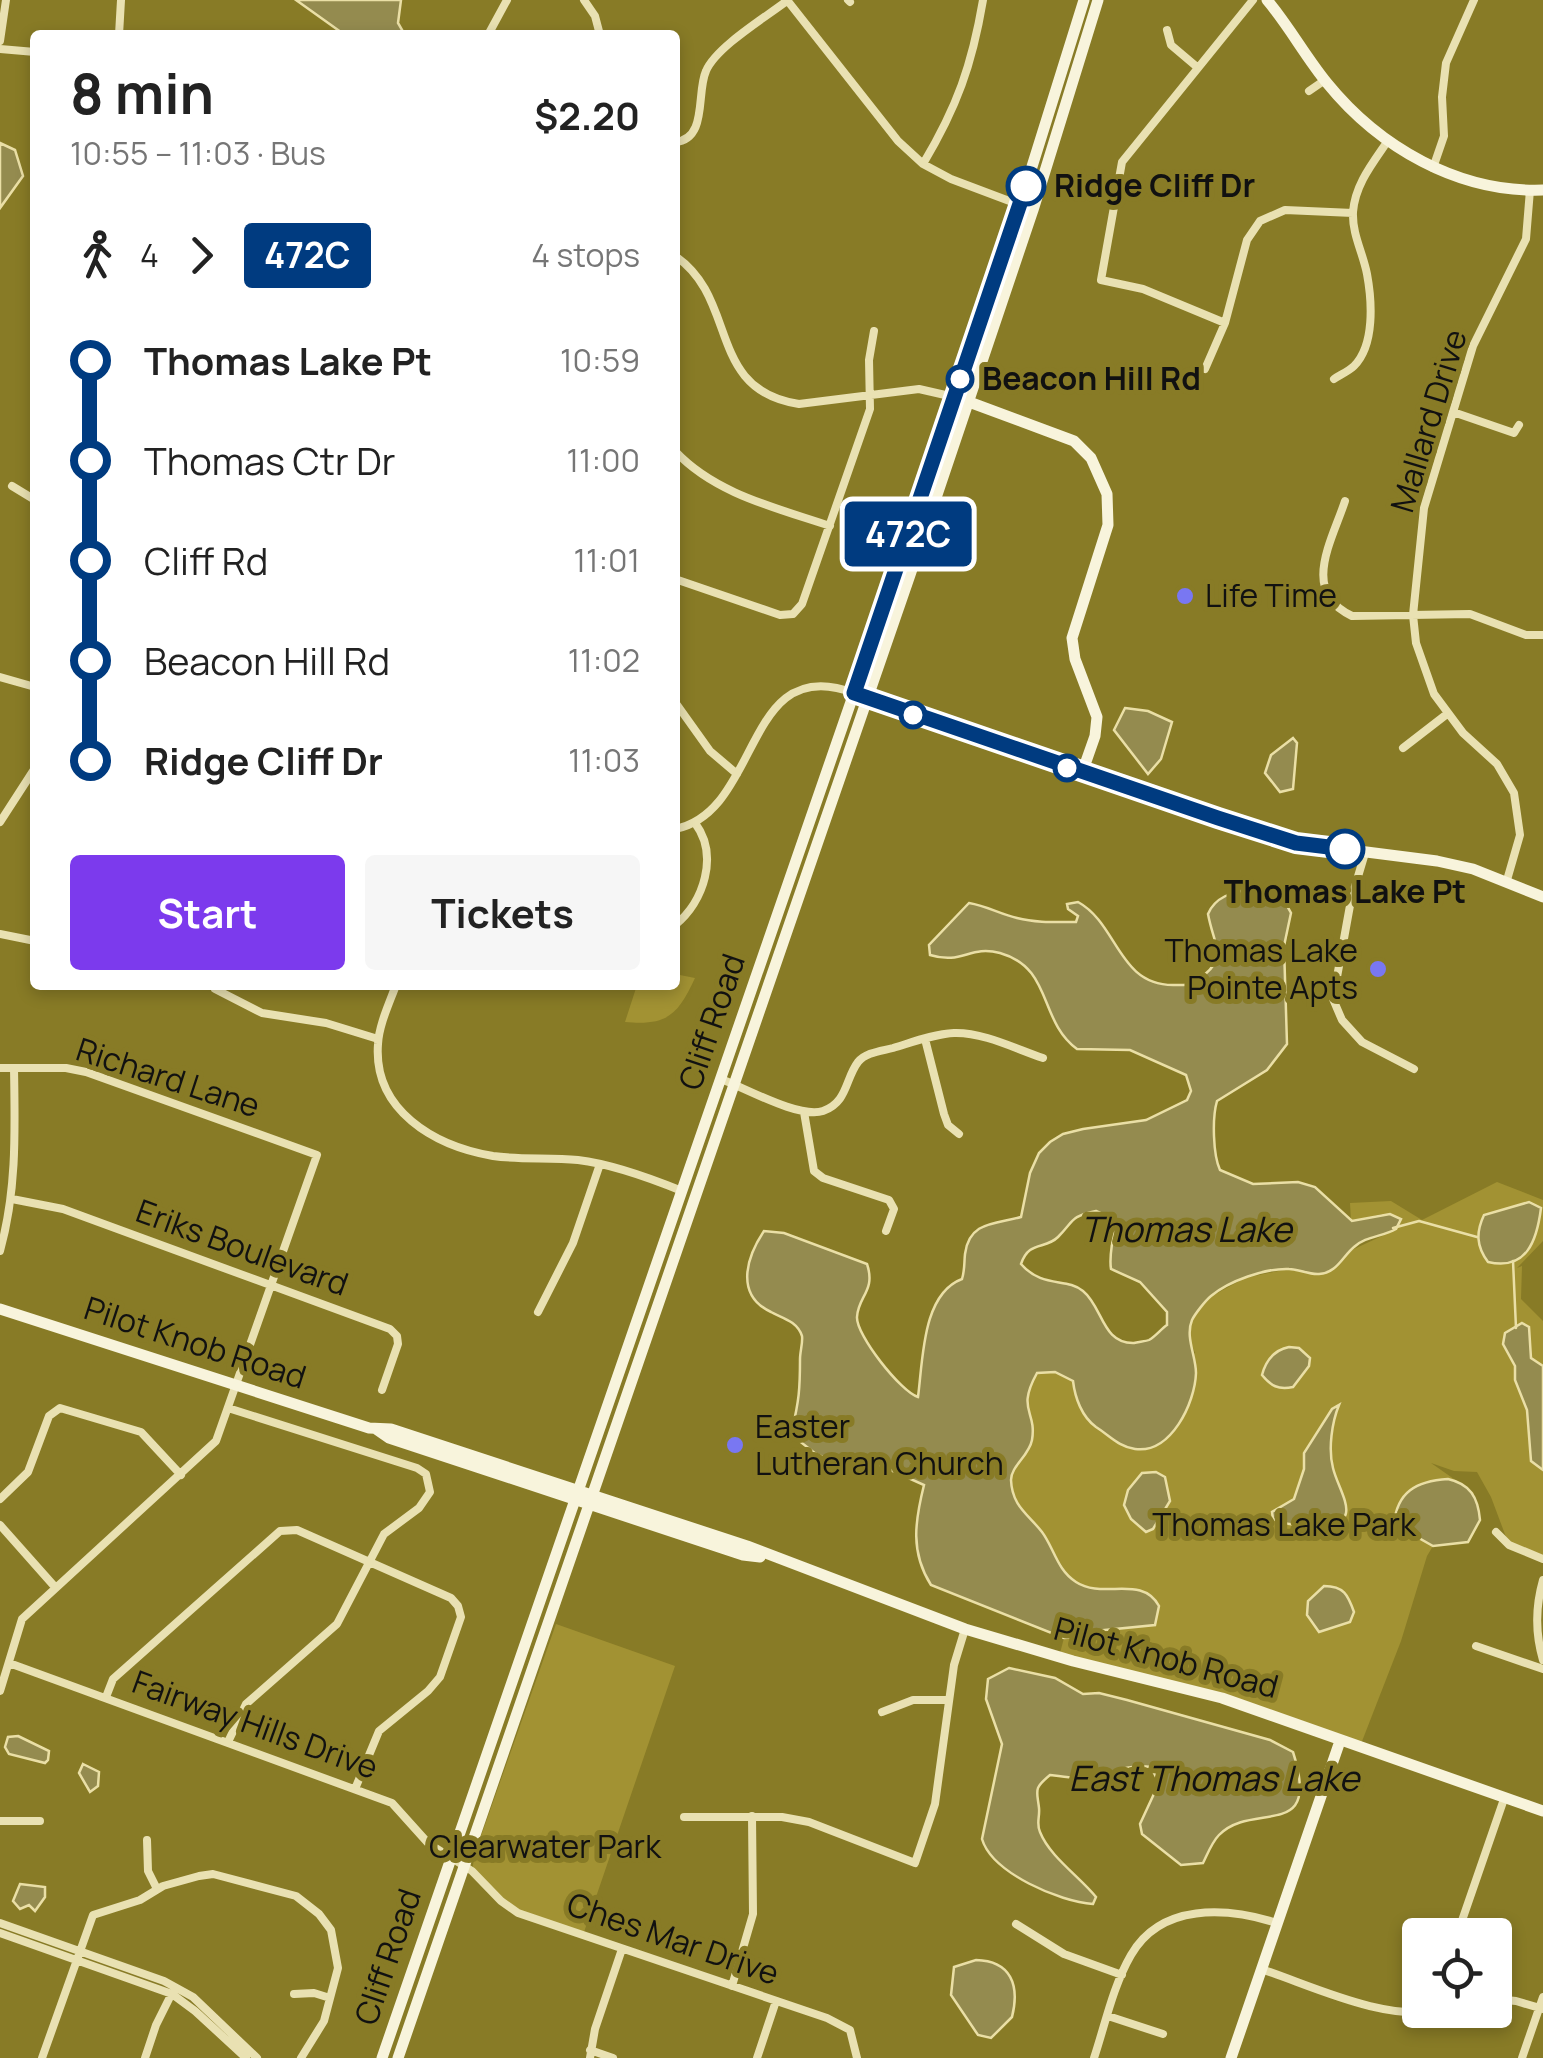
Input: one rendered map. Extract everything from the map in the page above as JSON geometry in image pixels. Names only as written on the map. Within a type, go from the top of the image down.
[{"type":"main road","name":"Cliff Road","points":[[382,2058],[695,1197],[727,1082],[860,695],[968,402],[1084,0]]},
{"type":"main road","name":"Cliff Road","points":[[860,695],[954,397],[1098,0]]},
{"type":"main road","points":[[1267,0],[1324,80],[1355,115],[1388,142],[1433,168],[1480,183],[1536,190]]},
{"type":"main road","points":[[954,397],[1074,441],[1091,458],[1107,494],[1108,525],[1072,638],[1075,659],[1097,717],[1082,773]]},
{"type":"main road","points":[[860,695],[1296,843],[1437,860],[1507,880],[1543,897]]},
{"type":"main road","name":"Cliff Road","points":[[398,2058],[682,1191],[727,1082]]},
{"type":"main road","name":"Pilot Knob Road","points":[[0,1309],[374,1428],[391,1428],[743,1555],[774,1559],[965,1629],[1222,1698],[1543,1811]]},
{"type":"main road","points":[[1231,2058],[1340,1741]]},
{"type":"street","points":[[0,41],[6,0]]},
{"type":"street","points":[[120,30],[121,0]]},
{"type":"street","points":[[491,30],[507,0]]},
{"type":"street","points":[[584,0],[599,30]]},
{"type":"street","points":[[680,142],[694,132],[708,65],[787,0],[898,142],[923,164],[950,179],[1026,207]]},
{"type":"street","points":[[923,164],[951,117],[975,46],[984,0]]},
{"type":"street","points":[[1225,323],[1143,288],[1101,280],[1122,162],[1253,0]]},
{"type":"street","points":[[1433,168],[1444,136],[1442,97],[1446,62],[1474,0]]},
{"type":"street","points":[[1167,30],[1171,45],[1197,67]]},
{"type":"street","points":[[0,49],[30,52]]},
{"type":"street","points":[[1309,91],[1324,80]]},
{"type":"street","points":[[1334,379],[1354,366],[1368,338],[1367,274],[1354,233],[1354,213],[1362,179],[1388,142]]},
{"type":"street","name":"Mallard Drive","points":[[1507,880],[1520,835],[1514,793],[1497,764],[1448,714],[1423,669],[1413,615],[1424,508],[1473,346],[1526,238],[1536,190]]},
{"type":"street","points":[[1205,370],[1225,323],[1247,240],[1260,220],[1285,210],[1354,213]]},
{"type":"street","points":[[680,259],[706,290],[734,363],[760,392],[799,404],[920,389],[954,397]]},
{"type":"street","points":[[680,580],[780,615],[793,614],[802,604],[870,409],[869,360],[874,331]]},
{"type":"street","points":[[1453,412],[1514,433],[1520,425]]},
{"type":"street","points":[[680,456],[704,476],[740,495],[830,526]]},
{"type":"street","points":[[12,486],[30,497]]},
{"type":"street","points":[[1345,501],[1322,571],[1322,584],[1338,609],[1352,616],[1470,614],[1526,635],[1543,635]]},
{"type":"street","points":[[0,677],[30,686]]},
{"type":"street","points":[[680,828],[695,823],[716,806],[774,707],[788,695],[814,686],[860,695]]},
{"type":"street","points":[[680,709],[710,750],[736,774]]},
{"type":"street","points":[[1403,748],[1448,714]]},
{"type":"street","points":[[0,822],[30,776]]},
{"type":"street","points":[[680,920],[694,904],[706,873],[704,844],[695,823]]},
{"type":"street","points":[[1365,852],[1351,900],[1333,999],[1342,1020],[1362,1042],[1414,1069]]},
{"type":"street","points":[[0,934],[30,939]]},
{"type":"street","points":[[217,990],[262,1013],[326,1023],[378,1039]]},
{"type":"street","points":[[394,990],[378,1039],[377,1066],[386,1092],[400,1114],[422,1131],[494,1156],[600,1164],[695,1197]]},
{"type":"street","points":[[727,1082],[804,1112],[822,1111],[838,1102],[856,1064],[864,1056],[949,1033],[966,1034],[1044,1058]]},
{"type":"street","points":[[926,1039],[948,1125],[959,1134]]},
{"type":"street","name":"Richard Lane","points":[[0,1068],[66,1068],[98,1075],[317,1155],[270,1285]]},
{"type":"street","points":[[0,1251],[12,1200],[14,1068]]},
{"type":"street","points":[[804,1112],[814,1171],[823,1178],[889,1200],[894,1209],[886,1231]]},
{"type":"street","points":[[538,1312],[573,1243],[600,1164]]},
{"type":"street","name":"Eriks Boulevard","points":[[12,1200],[64,1209],[390,1330],[398,1336],[398,1344],[382,1390]]},
{"type":"street","points":[[0,1691],[22,1619],[216,1441],[270,1285]]},
{"type":"street","points":[[0,1498],[28,1472],[49,1416],[60,1408],[140,1432],[181,1476]]},
{"type":"street","points":[[228,1408],[417,1468],[426,1474],[429,1498],[384,1534],[336,1624],[246,1704],[228,1742]]},
{"type":"street","points":[[0,1526],[55,1588]]},
{"type":"street","points":[[106,1696],[113,1679],[280,1531],[297,1530],[451,1598],[461,1617],[440,1677],[378,1732],[355,1788]]},
{"type":"street","points":[[1496,1532],[1509,1545],[1543,1559]]},
{"type":"street","points":[[1543,1580],[1536,1603],[1543,1660]]},
{"type":"street","points":[[684,1817],[782,1816],[809,1822],[915,1863],[935,1804],[948,1700],[965,1629]]},
{"type":"street","points":[[1476,1646],[1543,1669]]},
{"type":"street","name":"Fairway Hills Drive","points":[[9,1663],[392,1803],[428,1843],[464,1866]]},
{"type":"street","points":[[882,1712],[913,1700],[948,1700]]},
{"type":"street","points":[[1463,1918],[1504,1799]]},
{"type":"street","points":[[732,1986],[753,1914],[752,1816]]},
{"type":"street","points":[[0,1821],[40,1821]]},
{"type":"street","points":[[147,1840],[148,1871],[156,1889]]},
{"type":"street","name":"Ches Mar Drive","points":[[464,1866],[518,1913],[827,2018],[850,2030],[857,2058]]},
{"type":"street","points":[[42,2058],[93,1916],[181,1880],[214,1874],[296,1896],[319,1914],[331,1930],[338,1968],[324,2021],[301,2058]]},
{"type":"street","points":[[1094,2058],[1122,1975],[1142,1939],[1177,1917],[1231,1912],[1277,1923]]},
{"type":"street","points":[[0,1923],[174,1991],[208,2010],[257,2058]]},
{"type":"street","points":[[1016,1924],[1064,1954],[1122,1975]]},
{"type":"street","points":[[0,1933],[78,1955]]},
{"type":"street","points":[[613,2058],[590,2054],[622,1949]]},
{"type":"street","points":[[1261,1969],[1387,2011],[1402,2011]]},
{"type":"street","points":[[145,2058],[156,2025],[174,1991]]},
{"type":"street","points":[[174,1991],[246,2058]]},
{"type":"street","points":[[294,1994],[314,1993],[330,1998]]},
{"type":"street","points":[[1522,2058],[1543,1997]]},
{"type":"street","points":[[757,2058],[776,2001]]},
{"type":"street","points":[[1512,2002],[1541,2008]]},
{"type":"street","points":[[1108,2016],[1163,2034]]},
{"type":"green space","points":[[680,975],[695,978],[683,1001],[669,1015],[651,1022],[625,1022],[635,990],[680,990]]},
{"type":"green space","name":"Thomas Lake Park","points":[[1497,1182],[1543,1200],[1543,1241],[1517,1268],[1522,1266],[1521,1299],[1543,1321],[1543,1559],[1509,1545],[1477,1472],[1454,1471],[1431,1463],[1474,1493],[1468,1542],[1433,1546],[1427,1556],[1401,1641],[1359,1749],[1281,1718],[1059,1657],[1064,1638],[1155,1625],[1123,1589],[1090,1589],[1071,1578],[1015,1498],[1011,1480],[1032,1440],[1028,1395],[1037,1373],[1055,1372],[1073,1381],[1088,1421],[1104,1432],[1195,1353],[1189,1337],[1192,1319],[1210,1297],[1245,1278],[1288,1269],[1305,1272],[1384,1235],[1382,1214],[1351,1221],[1350,1203],[1391,1201],[1422,1220]]},
{"type":"green space","name":"Clearwater Park","points":[[556,1624],[675,1666],[583,1935],[518,1913],[472,1871]]},
{"type":"water","points":[[296,0],[401,0],[398,23],[402,30],[338,30]]},
{"type":"water","points":[[0,143],[15,150],[23,176],[0,208]]},
{"type":"water","points":[[1125,708],[1148,711],[1172,722],[1161,759],[1148,774],[1114,730]]},
{"type":"water","points":[[1293,738],[1297,743],[1293,789],[1280,792],[1265,773],[1271,755]]},
{"type":"water","name":"Thomas Lake","points":[[1251,889],[1286,904],[1291,913],[1284,946],[1287,1044],[1267,1070],[1217,1101],[1214,1136],[1220,1170],[1253,1184],[1298,1182],[1315,1187],[1352,1221],[1390,1214],[1401,1219],[1396,1229],[1359,1243],[1325,1273],[1289,1269],[1259,1273],[1211,1296],[1190,1326],[1196,1373],[1191,1398],[1179,1424],[1160,1443],[1135,1449],[1115,1441],[1087,1418],[1073,1381],[1055,1372],[1037,1373],[1028,1395],[1032,1440],[1011,1480],[1018,1503],[1042,1532],[1064,1571],[1076,1582],[1098,1589],[1143,1591],[1159,1606],[1155,1625],[1064,1638],[931,1585],[920,1561],[916,1536],[924,1485],[875,1463],[837,1463],[798,1440],[792,1430],[799,1395],[802,1336],[793,1323],[760,1305],[752,1296],[748,1286],[749,1264],[764,1231],[784,1233],[867,1264],[869,1281],[858,1310],[859,1325],[871,1349],[891,1374],[918,1397],[932,1313],[949,1287],[962,1279],[972,1235],[985,1226],[1021,1217],[1030,1173],[1039,1153],[1063,1134],[1146,1120],[1187,1100],[1191,1091],[1186,1075],[1130,1050],[1077,1049],[1056,1024],[1029,970],[1017,960],[989,951],[941,957],[930,955],[929,945],[969,903],[1024,920],[1076,922],[1078,916],[1067,904],[1078,902],[1102,924],[1129,965],[1141,975],[1155,982],[1188,984],[1207,973],[1216,959],[1208,914],[1211,908],[1225,896]],"holes":[[[1096,1211],[1111,1218],[1111,1269],[1140,1282],[1167,1312],[1167,1325],[1148,1340],[1134,1343],[1115,1338],[1083,1291],[1038,1277],[1021,1264],[1028,1251],[1053,1241],[1077,1217]]]},
{"type":"water","points":[[1529,1202],[1541,1208],[1528,1250],[1512,1262],[1488,1262],[1478,1239],[1484,1215]]},
{"type":"water","points":[[1522,1323],[1529,1327],[1531,1358],[1543,1366],[1543,1470],[1531,1461],[1527,1410],[1515,1380],[1515,1366],[1503,1344],[1505,1333]]},
{"type":"water","points":[[1289,1347],[1299,1348],[1310,1358],[1309,1366],[1293,1387],[1279,1387],[1262,1375],[1271,1356]]},
{"type":"water","points":[[1339,1405],[1331,1453],[1346,1514],[1334,1524],[1320,1525],[1273,1519],[1272,1512],[1294,1499],[1304,1469],[1304,1453],[1332,1409]]},
{"type":"water","points":[[1156,1472],[1165,1477],[1170,1501],[1153,1529],[1146,1532],[1131,1519],[1124,1505],[1128,1490],[1142,1473]]},
{"type":"water","points":[[1448,1479],[1467,1488],[1477,1505],[1480,1520],[1468,1542],[1433,1546],[1394,1524],[1399,1504],[1410,1490],[1426,1482]]},
{"type":"water","points":[[1324,1586],[1344,1593],[1354,1612],[1350,1622],[1319,1632],[1307,1615],[1308,1601]]},
{"type":"water","name":"East Thomas Lake","points":[[1009,1668],[1055,1678],[1083,1694],[1099,1693],[1270,1740],[1293,1752],[1300,1780],[1298,1798],[1291,1809],[1280,1815],[1233,1825],[1216,1838],[1203,1863],[1181,1865],[1142,1834],[1140,1824],[1159,1783],[1151,1767],[1129,1767],[1082,1777],[1050,1775],[1037,1790],[1040,1832],[1058,1858],[1096,1897],[1093,1904],[1046,1892],[999,1863],[982,1839],[1002,1744],[986,1699],[988,1679]]},
{"type":"water","points":[[18,1736],[49,1751],[48,1760],[45,1763],[9,1754],[5,1747],[8,1737]]},
{"type":"water","points":[[83,1764],[99,1772],[98,1786],[90,1792],[79,1773]]},
{"type":"water","points":[[20,1884],[45,1887],[45,1897],[35,1911],[29,1905],[20,1909],[13,1901]]},
{"type":"water","points":[[976,1960],[1005,1970],[1015,1995],[1012,2017],[991,2038],[978,2035],[951,1995],[954,1967]]},
{"type":"waterway","points":[[1393,1228],[1419,1221],[1477,1237]]},
{"type":"waterway","points":[[1513,1261],[1516,1328]]},
{"type":"bus line","name":"472C","points":[[1026,186],[854,693],[1296,843],[1345,849]]},
{"type":"place","name":"Ridge Cliff Dr","points":[[1026,186]]},
{"type":"place","name":"Beacon Hill Rd","points":[[960,379]]},
{"type":"place","name":"Life Time","points":[[1185,596]]},
{"type":"place","name":"Thomas Lake Pt","points":[[1345,849]]},
{"type":"place","name":"Thomas Lake Pointe Apts","points":[[1378,969]]},
{"type":"place","name":"Easter Lutheran Church","points":[[735,1445]]}]
